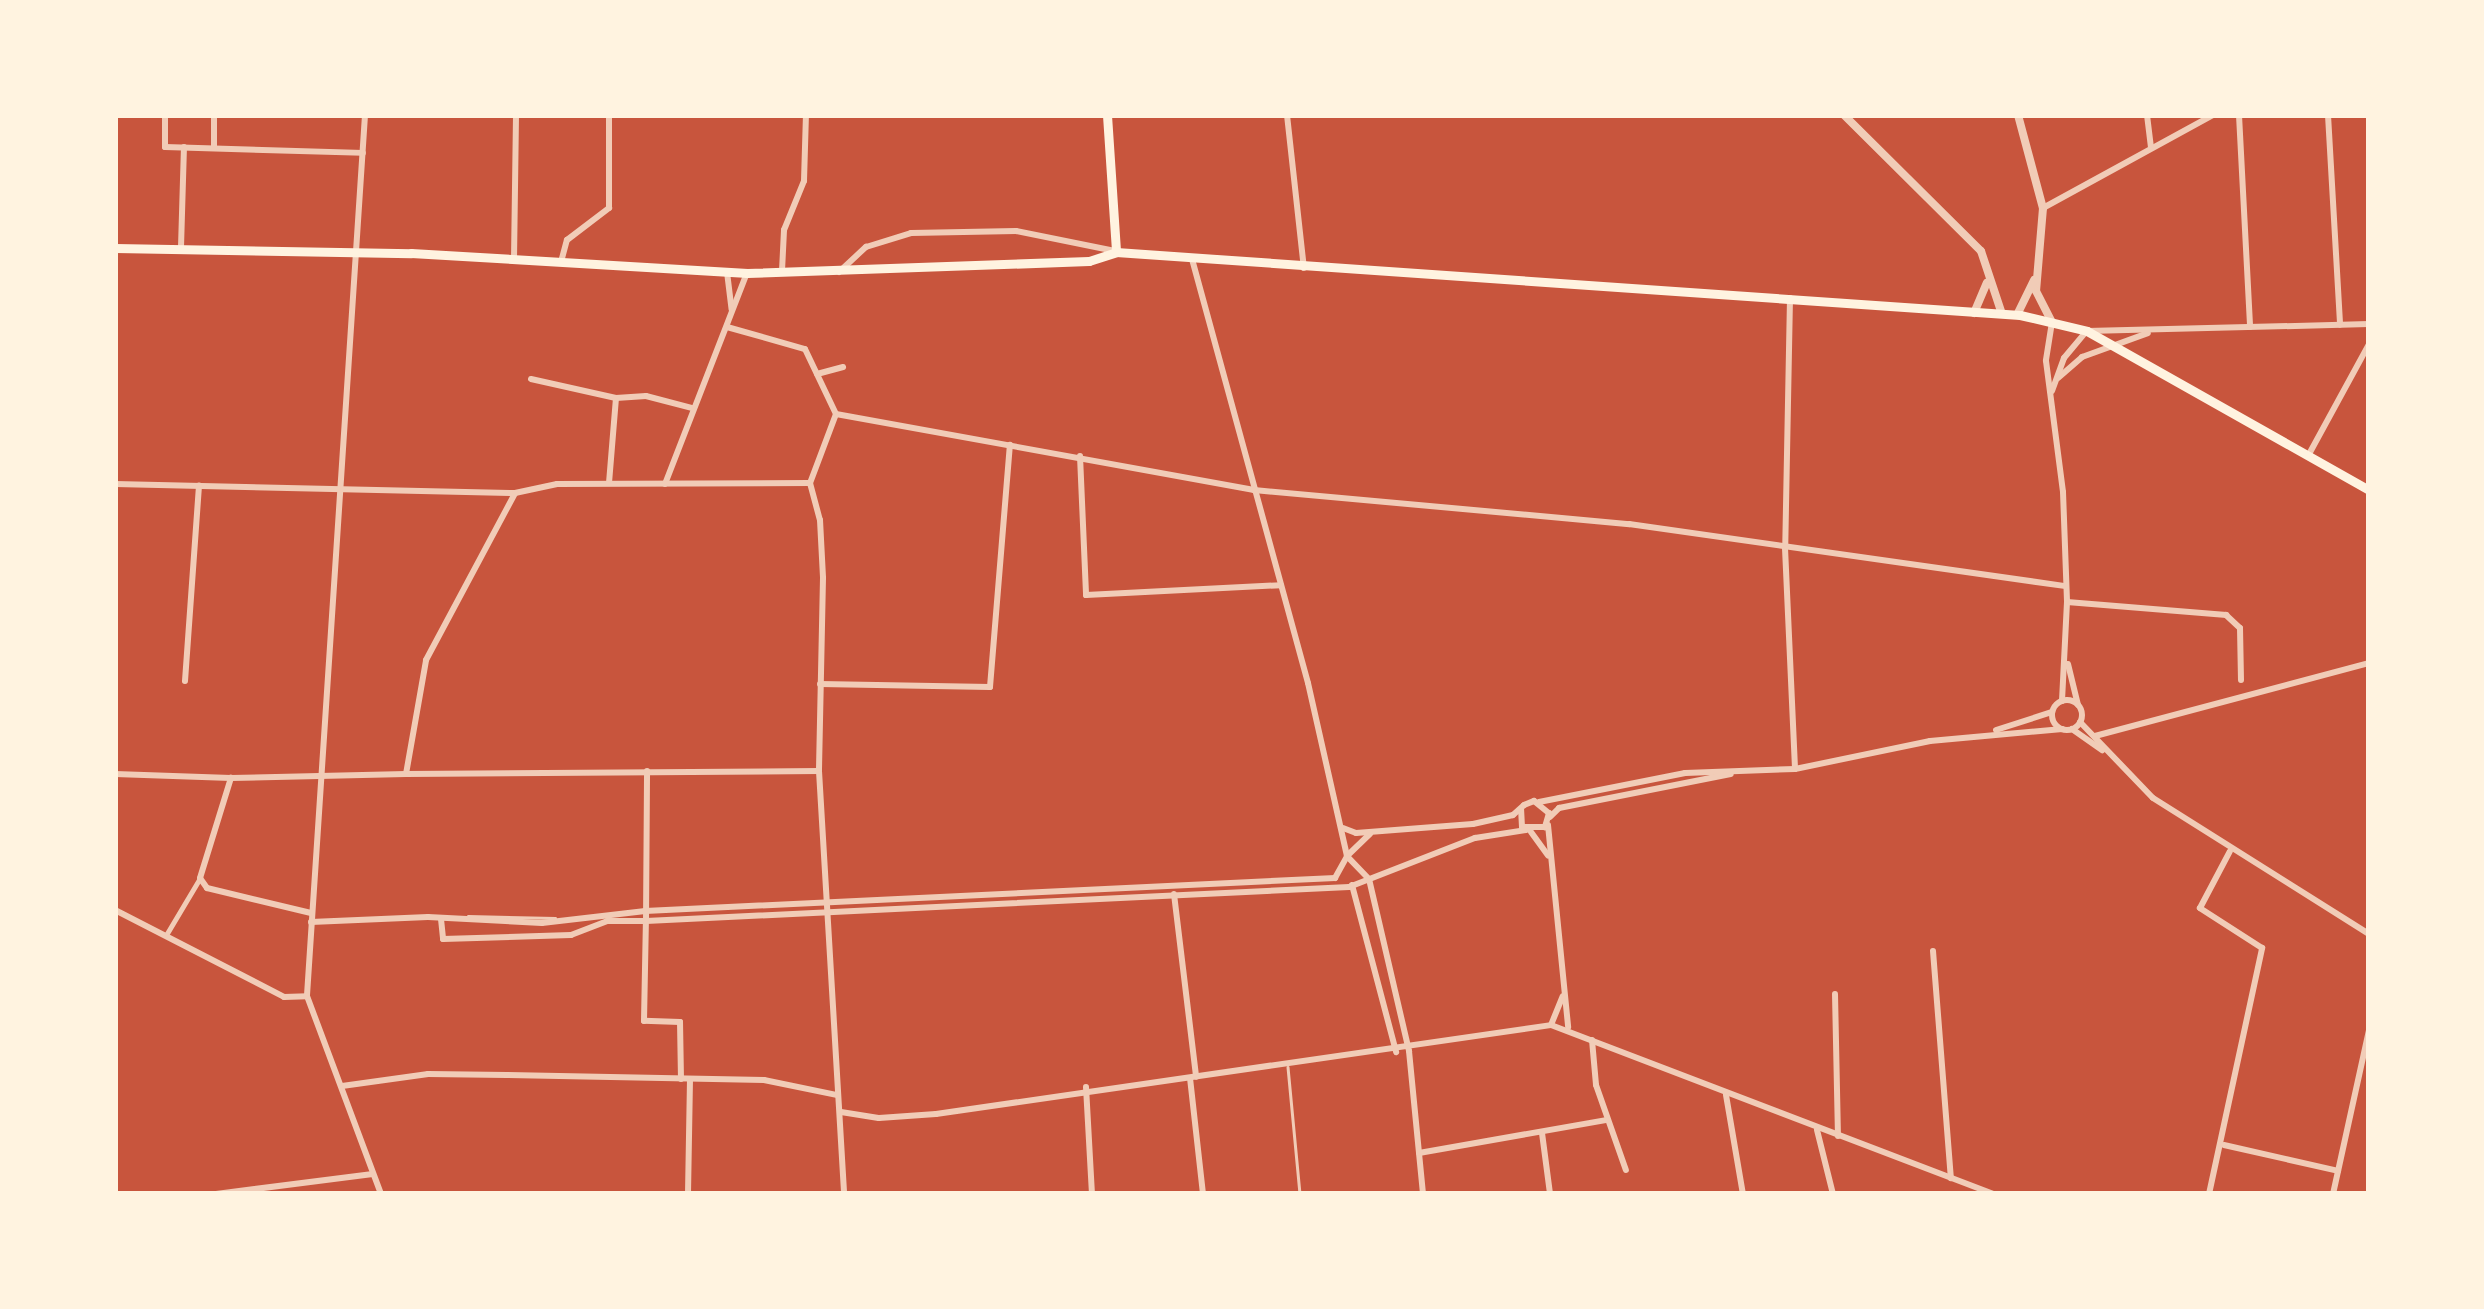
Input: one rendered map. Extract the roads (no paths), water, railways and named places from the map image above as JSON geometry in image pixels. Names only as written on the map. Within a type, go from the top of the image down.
[{"type":"main road","points":[[1106,115],[1116,252]]},
{"type":"main road","points":[[115,248],[356,251],[747,273],[839,273],[1088,261],[1116,252],[1304,268],[1790,296],[2016,315],[2087,330],[2369,490]]},
{"type":"street","points":[[166,115],[165,147],[363,152]]},
{"type":"street","points":[[214,115],[214,148]]},
{"type":"street","points":[[366,115],[307,996],[380,1194]]},
{"type":"street","points":[[514,260],[516,115]]},
{"type":"street","points":[[561,263],[567,240],[609,208],[609,115]]},
{"type":"street","points":[[782,272],[784,230],[804,181],[806,115]]},
{"type":"street","points":[[1287,115],[1299,179],[1304,268]]},
{"type":"street","points":[[1844,115],[1981,251],[1987,283],[2002,314]]},
{"type":"street","points":[[1856,115],[1858,130]]},
{"type":"street","points":[[1979,735],[2052,712],[2062,701],[2066,658],[2066,586],[2046,361],[2052,322],[2040,304],[2035,276],[2043,208],[2018,115]]},
{"type":"street","points":[[2147,115],[2151,148]]},
{"type":"street","points":[[2043,208],[2213,115]]},
{"type":"street","points":[[2239,115],[2250,326]]},
{"type":"street","points":[[2328,115],[2340,325]]},
{"type":"street","points":[[182,247],[184,147]]},
{"type":"street","points":[[839,273],[866,247],[910,234],[1016,232],[1116,252]]},
{"type":"street","points":[[1192,258],[1348,856],[1368,879],[1409,1051],[1423,1194]]},
{"type":"street","points":[[727,272],[732,311]]},
{"type":"street","points":[[665,484],[747,273]]},
{"type":"street","points":[[2016,315],[2035,276]]},
{"type":"street","points":[[1974,313],[1987,283]]},
{"type":"street","points":[[1790,296],[1784,548],[1795,769]]},
{"type":"street","points":[[2051,398],[2064,358],[2087,330],[2369,324]]},
{"type":"street","points":[[728,327],[805,348],[836,414],[810,483],[820,520],[819,770],[831,910],[844,1194]]},
{"type":"street","points":[[2051,398],[2066,367],[2112,345],[2169,328]]},
{"type":"street","points":[[2308,456],[2369,344]]},
{"type":"street","points":[[818,374],[843,368]]},
{"type":"street","points":[[531,379],[616,398],[646,396],[692,408]]},
{"type":"street","points":[[609,483],[616,398]]},
{"type":"street","points":[[836,414],[1080,455],[1254,490],[1630,524],[2066,586]]},
{"type":"street","points":[[820,684],[990,687],[1010,445]]},
{"type":"street","points":[[1080,455],[1086,595],[1280,585]]},
{"type":"street","points":[[115,484],[339,485],[515,492],[609,483],[810,483]]},
{"type":"street","points":[[186,681],[199,484]]},
{"type":"street","points":[[406,774],[426,660],[515,492]]},
{"type":"street","points":[[2067,602],[2226,615],[2240,628],[2241,680]]},
{"type":"street","points":[[2066,658],[2080,722],[2153,798],[2230,851],[2369,934]]},
{"type":"street","points":[[2094,736],[2369,664]]},
{"type":"street","points":[[2062,701],[2078,705]]},
{"type":"street","points":[[2052,712],[2062,728]]},
{"type":"street","points":[[2072,729],[2080,722]]},
{"type":"street","points":[[1341,827],[1374,832],[1473,824],[1539,802],[1685,772],[1795,769],[1979,735],[2072,729],[2107,753]]},
{"type":"street","points":[[115,774],[320,779],[406,774],[819,770]]},
{"type":"street","points":[[441,918],[437,932],[443,938],[584,932],[607,922],[646,924],[831,910],[1352,885],[1475,838],[1529,831],[1549,820],[1559,808],[1763,770]]},
{"type":"street","points":[[647,771],[644,1021],[680,1022],[688,1194]]},
{"type":"street","points":[[164,938],[200,878],[231,778]]},
{"type":"street","points":[[1539,802],[1549,820],[1549,856],[1568,1028]]},
{"type":"street","points":[[1521,808],[1529,831],[1549,856]]},
{"type":"street","points":[[1473,824],[1475,838]]},
{"type":"street","points":[[1174,892],[1331,880],[1348,856],[1374,832]]},
{"type":"street","points":[[2209,1194],[2224,1146],[2262,948],[2200,908],[2230,851]]},
{"type":"street","points":[[200,878],[207,888],[311,917],[441,918],[463,924],[645,911],[831,910]]},
{"type":"street","points":[[1352,885],[1396,1052]]},
{"type":"street","points":[[1174,892],[1204,1194]]},
{"type":"street","points":[[115,910],[284,996],[307,996]]},
{"type":"street","points":[[580,918],[584,932]]},
{"type":"street","points":[[1933,951],[1952,1178]]},
{"type":"street","points":[[1834,994],[1838,1136]]},
{"type":"street","points":[[1551,1025],[1564,995]]},
{"type":"street","points":[[842,1112],[879,1118],[936,1114],[1086,1087],[1409,1051],[1551,1025],[1568,1028],[1726,1094],[1993,1194]]},
{"type":"street","points":[[2334,1194],[2369,1030]]},
{"type":"street","points":[[1592,1040],[1607,1120],[1626,1170]]},
{"type":"street","points":[[342,1086],[428,1074],[764,1080],[838,1095]]},
{"type":"street","points":[[1086,1087],[1092,1194]]},
{"type":"street","points":[[1726,1094],[1744,1194]]},
{"type":"street","points":[[1419,1153],[1607,1120]]},
{"type":"street","points":[[1816,1128],[1834,1194]]},
{"type":"street","points":[[1542,1134],[1550,1194]]},
{"type":"street","points":[[2224,1146],[2338,1171]]},
{"type":"street","points":[[219,1194],[374,1174]]},
{"type":"lane","points":[[1288,1066],[1300,1194]]}]
